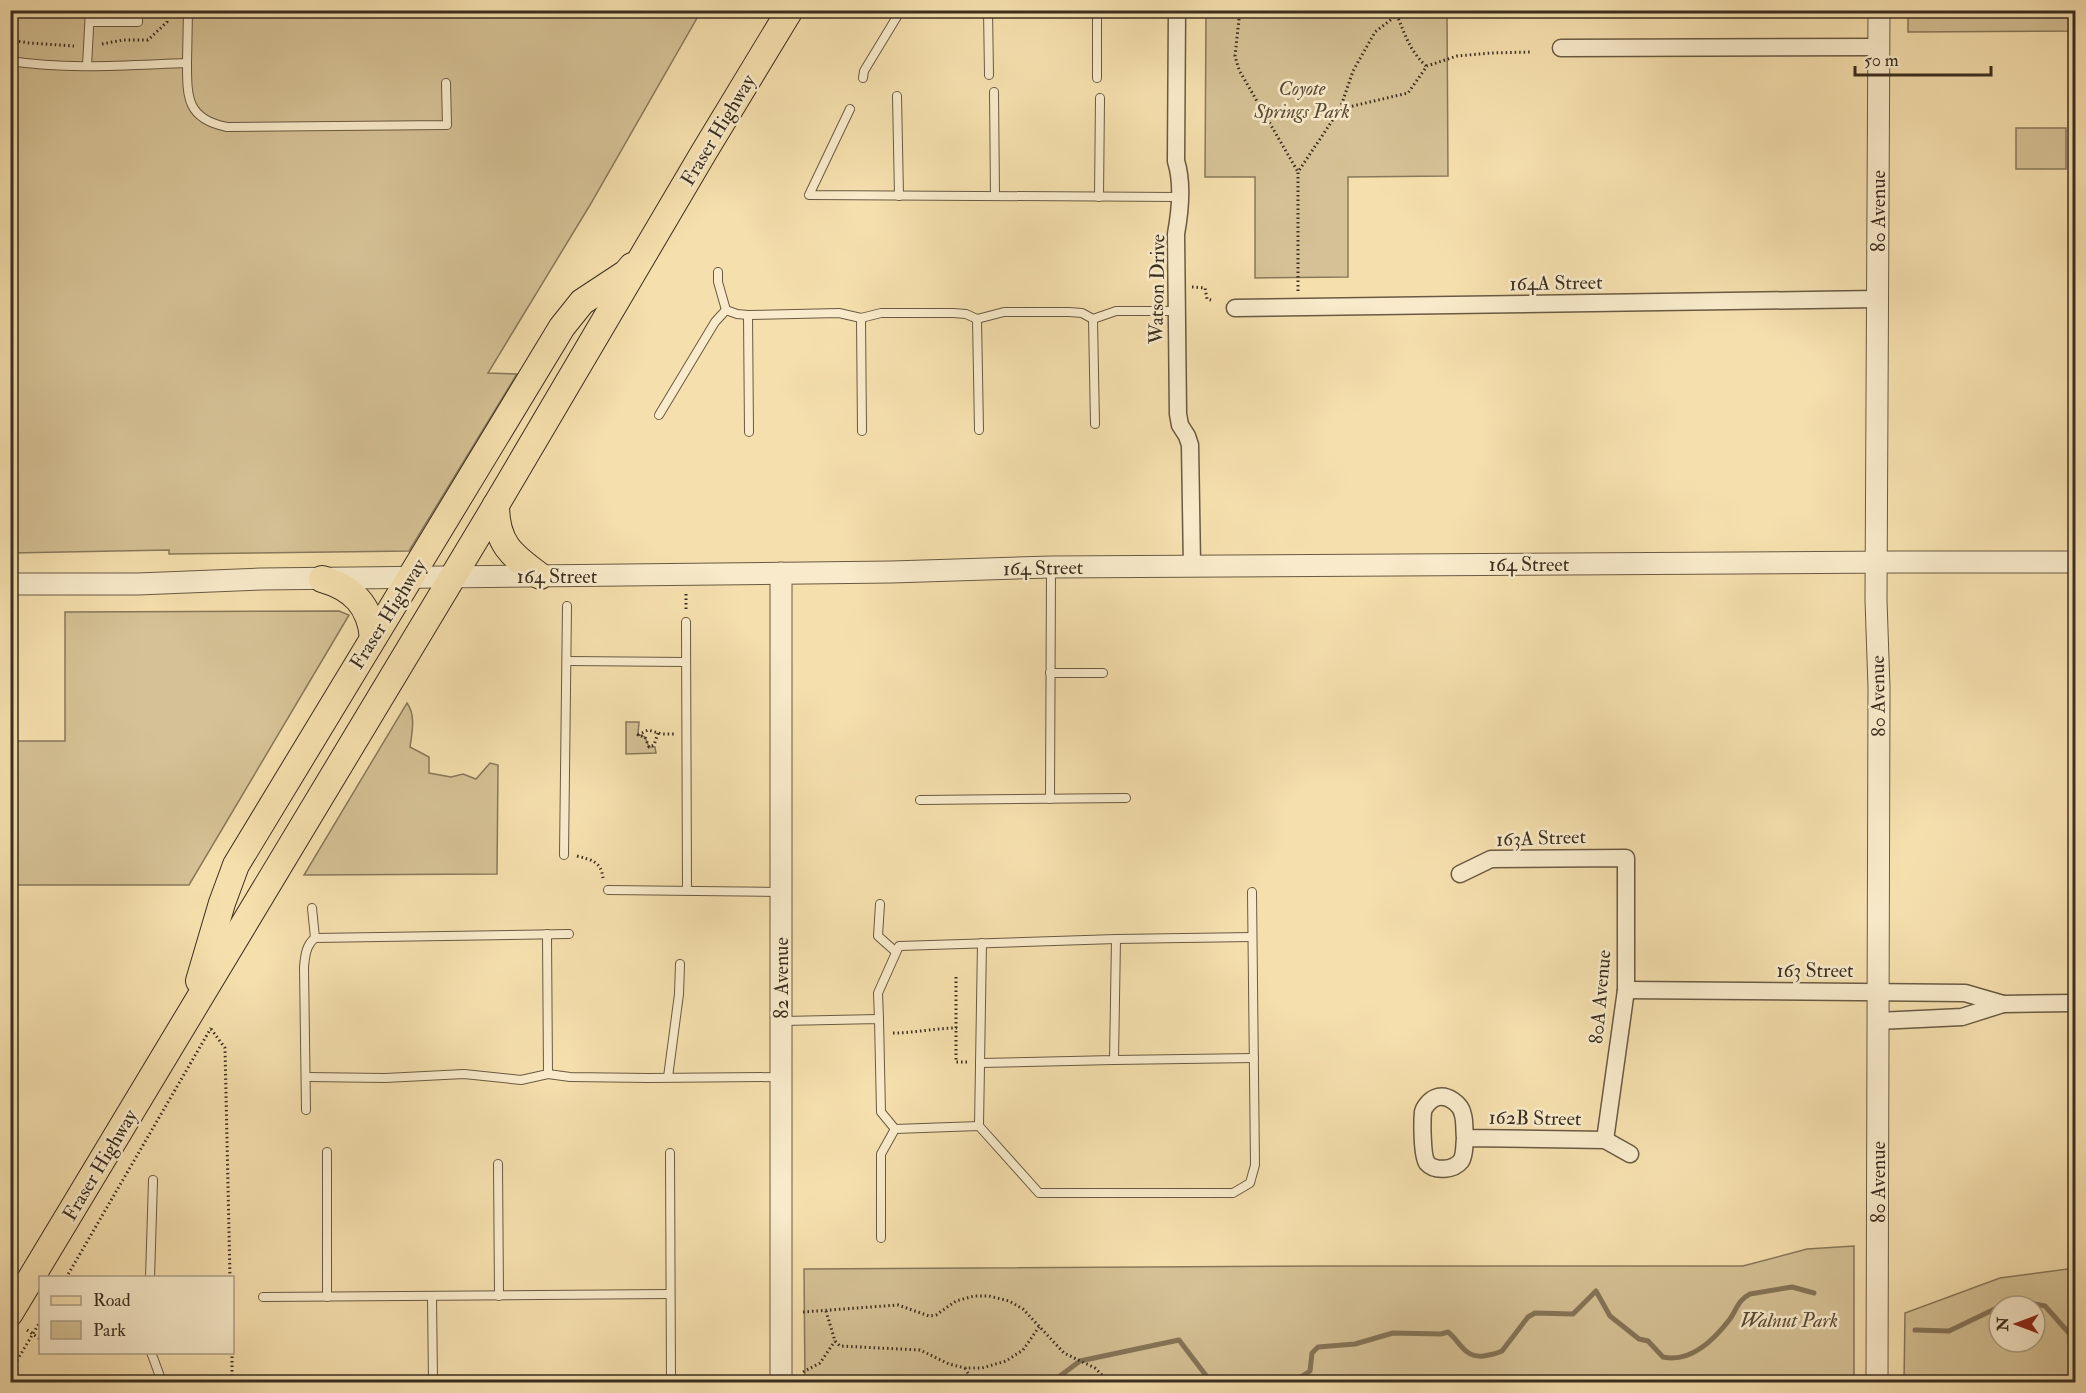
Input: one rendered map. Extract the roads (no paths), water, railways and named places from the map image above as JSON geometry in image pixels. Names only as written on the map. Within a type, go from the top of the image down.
[{"type":"main road","name":"Fraser Highway","points":[[47,1276],[203,1023],[453,577],[790,10]]},
{"type":"main road","name":"Fraser Highway","points":[[203,1023],[222,903],[236,865],[562,327],[582,302],[626,273],[648,250]]},
{"type":"main road","points":[[496,505],[497,527],[505,543],[516,558],[540,576]]},
{"type":"main road","points":[[322,579],[348,589],[358,600],[372,621],[373,638]]},
{"type":"main road","name":"Fraser Highway","points":[[19,1321],[39,1289]]},
{"type":"street","name":"Watson Drive","points":[[1177,10],[1178,414],[1180,425],[1189,440],[1190,450],[1192,566]]},
{"type":"street","name":"80 Avenue","points":[[1877,1383],[1879,10]]},
{"type":"street","points":[[1561,48],[1879,47]]},
{"type":"street","name":"164A Street","points":[[1235,308],[1877,299]]},
{"type":"street","name":"164 Street","points":[[10,584],[892,572],[1051,567],[2076,562]]},
{"type":"street","name":"82 Avenue","points":[[781,573],[781,1383]]},
{"type":"street","name":"163A Street","points":[[1460,874],[1491,859],[1626,858]]},
{"type":"street","name":"80A Avenue","points":[[1605,1140],[1626,990],[1626,858]]},
{"type":"street","name":"163 Street","points":[[1626,990],[1965,993],[2003,1004]]},
{"type":"street","name":"163 Street","points":[[1878,1021],[1962,1017],[2003,1004],[2076,1003]]},
{"type":"street","name":"162B Street","points":[[1465,1138],[1605,1140]]},
{"type":"street","points":[[1605,1140],[1630,1154]]},
{"type":"lane","points":[[87,66],[90,10]]},
{"type":"lane","points":[[90,22],[138,22],[138,10]]},
{"type":"lane","points":[[188,10],[188,95],[200,116],[227,127],[447,125],[446,83]]},
{"type":"lane","points":[[863,78],[864,71],[901,10]]},
{"type":"lane","points":[[988,10],[989,75]]},
{"type":"lane","points":[[1097,10],[1097,78]]},
{"type":"lane","points":[[10,61],[87,66],[187,63]]},
{"type":"lane","points":[[994,92],[994,196]]},
{"type":"lane","points":[[897,96],[899,196]]},
{"type":"lane","points":[[1099,197],[1100,98]]},
{"type":"lane","points":[[850,109],[809,195],[1179,197]]},
{"type":"lane","points":[[717,272],[726,310]]},
{"type":"lane","points":[[726,310],[748,315],[839,313],[861,318],[880,313],[952,313],[966,314],[977,319],[998,313],[1015,312],[1076,312],[1093,319],[1116,311],[1176,311]]},
{"type":"lane","points":[[658,416],[715,322],[726,310]]},
{"type":"lane","points":[[748,315],[749,432]]},
{"type":"lane","points":[[861,318],[862,431]]},
{"type":"lane","points":[[977,319],[979,430]]},
{"type":"lane","points":[[1093,319],[1095,424]]},
{"type":"lane","points":[[1050,799],[1051,567]]},
{"type":"lane","points":[[564,855],[567,606]]},
{"type":"lane","points":[[686,622],[687,890]]},
{"type":"lane","points":[[567,661],[686,662]]},
{"type":"lane","points":[[1050,673],[1103,673]]},
{"type":"lane","points":[[920,800],[1126,798]]},
{"type":"lane","points":[[608,890],[781,892]]},
{"type":"lane","points":[[982,943],[978,1063],[979,1126],[1039,1193],[1233,1193],[1250,1184],[1255,1165],[1252,892]]},
{"type":"lane","points":[[880,904],[878,936],[896,952]]},
{"type":"lane","points":[[312,908],[315,938]]},
{"type":"lane","points":[[547,934],[548,1074]]},
{"type":"lane","points":[[306,1110],[305,957],[310,942],[315,938],[569,934]]},
{"type":"lane","points":[[895,1129],[881,1112],[878,993],[899,946],[1252,937]]},
{"type":"lane","points":[[1114,1060],[1116,939]]},
{"type":"lane","points":[[668,1077],[679,994],[680,964]]},
{"type":"lane","points":[[781,1021],[879,1019]]},
{"type":"lane","points":[[978,1063],[1254,1059]]},
{"type":"lane","points":[[306,1077],[385,1078],[464,1074],[521,1080],[548,1074],[570,1077],[781,1077]]},
{"type":"lane","points":[[895,1129],[979,1126]]},
{"type":"lane","points":[[880,1238],[880,1154],[895,1129]]},
{"type":"lane","points":[[327,1152],[327,1297]]},
{"type":"lane","points":[[670,1153],[671,1383]]},
{"type":"lane","points":[[498,1164],[499,1296]]},
{"type":"lane","points":[[150,1276],[153,1180]]},
{"type":"lane","points":[[263,1297],[670,1294]]},
{"type":"lane","points":[[432,1296],[433,1383]]},
{"type":"lane","points":[[151,1354],[162,1383]]},
{"type":"waterway","points":[[1293,1382],[1310,1371],[1312,1353],[1318,1347],[1355,1344],[1393,1333],[1441,1334],[1448,1332],[1471,1354],[1477,1356],[1495,1354],[1502,1351],[1528,1317],[1535,1313],[1573,1314],[1596,1291],[1610,1316],[1639,1339],[1648,1341],[1663,1357],[1683,1357],[1701,1348],[1717,1335],[1740,1302],[1750,1294],[1792,1287],[1814,1293]]},
{"type":"waterway","points":[[2047,1308],[2076,1341]]},
{"type":"waterway","points":[[1915,1330],[1949,1331],[1987,1313]]},
{"type":"waterway","points":[[1052,1382],[1080,1361],[1179,1340],[1211,1382]]},
{"type":"park label","name":"Coyote Springs Park","points":[[1302,100]]},
{"type":"park label","name":"Walnut Park","points":[[1789,1320]]}]
